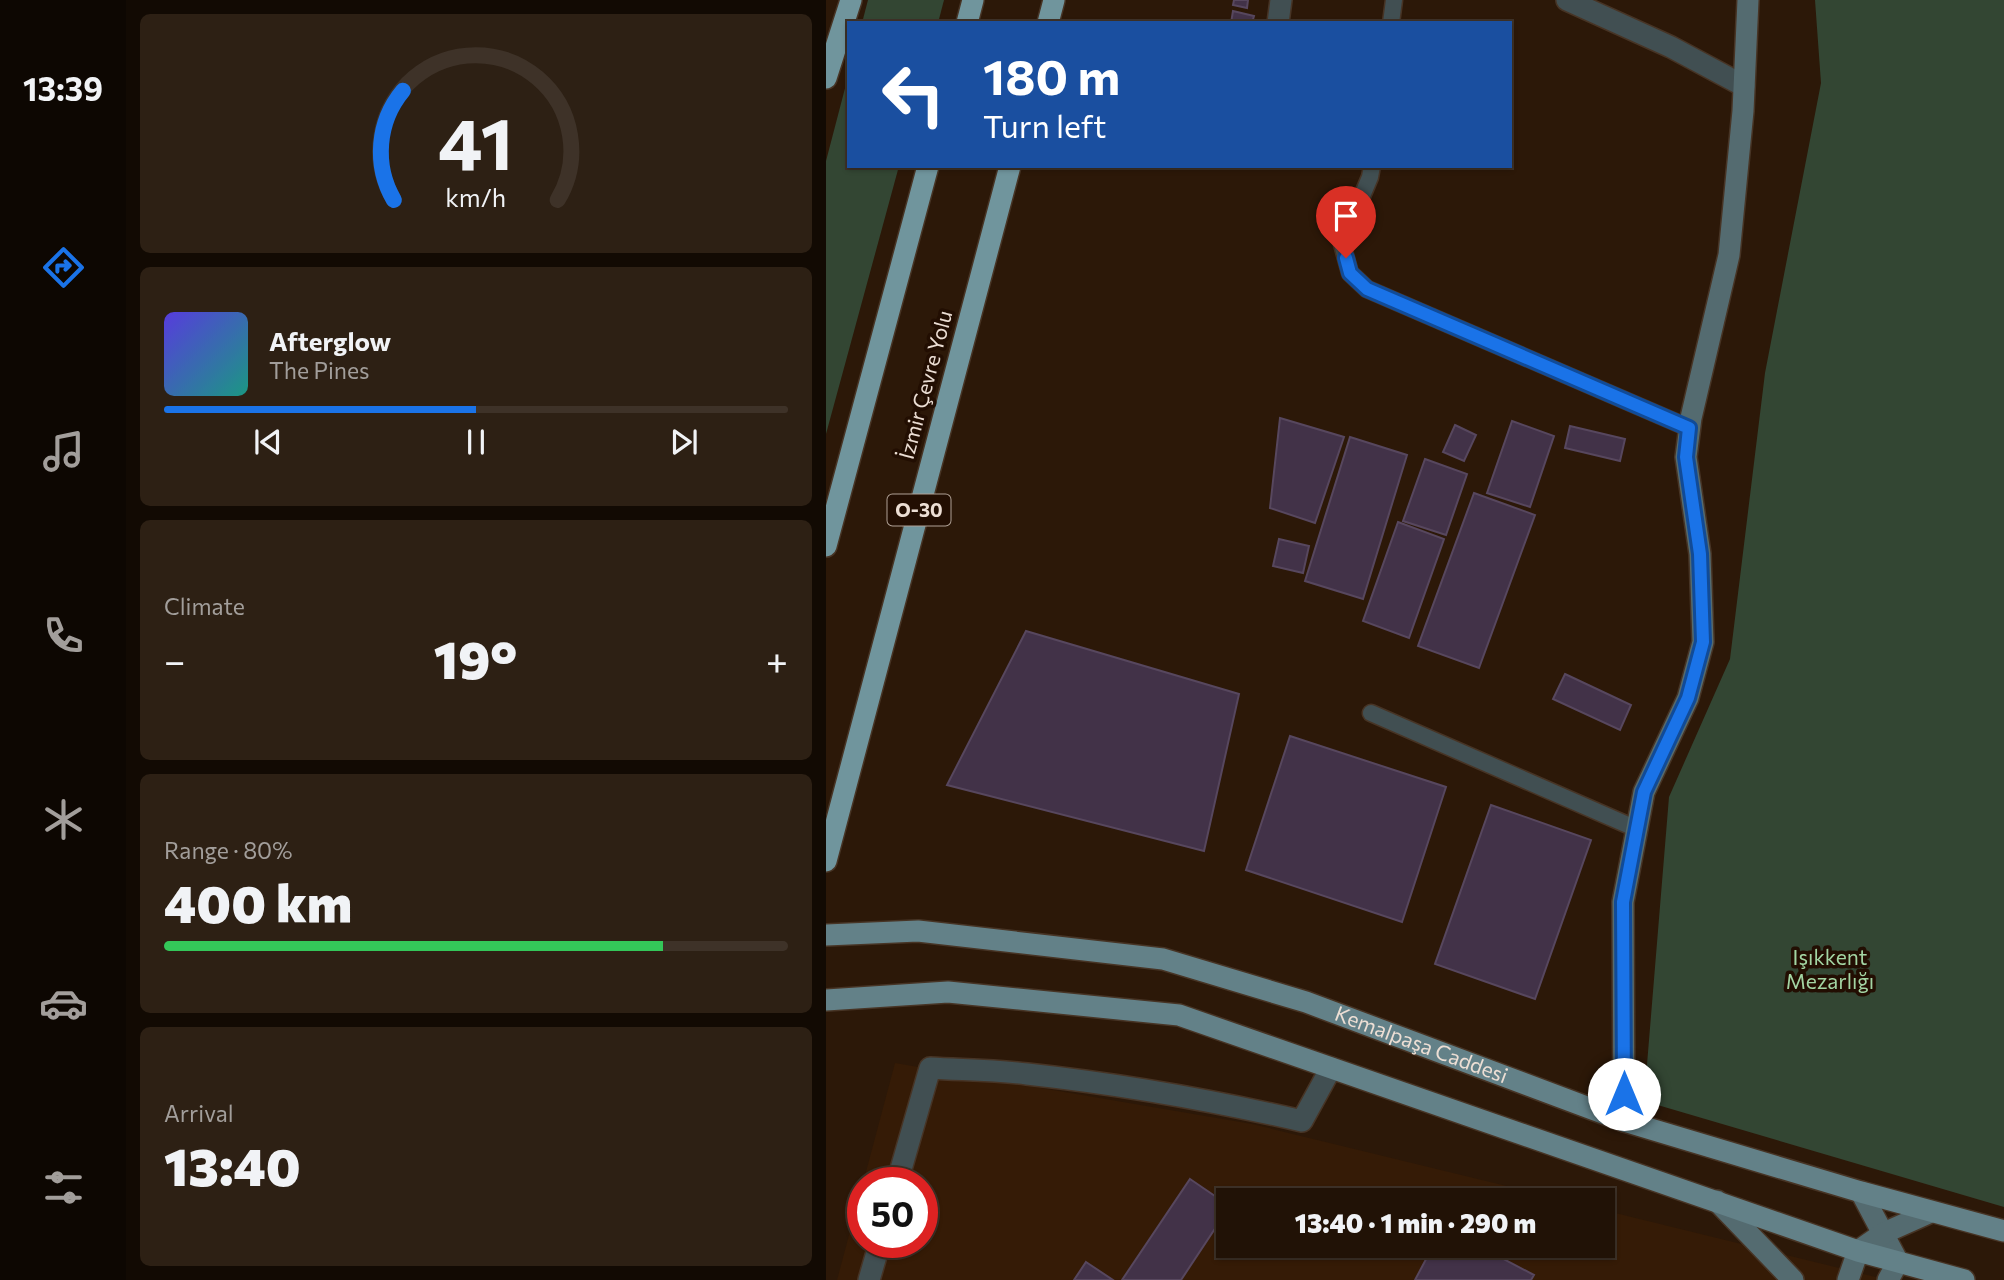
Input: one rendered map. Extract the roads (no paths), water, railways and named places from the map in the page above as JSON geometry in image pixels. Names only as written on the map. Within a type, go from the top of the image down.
[{"type":"highway","points":[[826,78],[851,0]]},
{"type":"highway","points":[[968,21],[973,0]]},
{"type":"highway","points":[[1049,21],[1054,0]]},
{"type":"highway","points":[[826,546],[927,168]]},
{"type":"highway","name":"İzmir Çevre Yolu","points":[[827,857],[1009,168]]},
{"type":"main road","points":[[1624,1121],[1623,902],[1644,792],[1688,698],[1703,642],[1700,554],[1686,457],[1689,428],[1729,255],[1744,86],[1748,0]]},
{"type":"main road","name":"Kemalpaşa Caddesi","points":[[826,935],[918,931],[1163,959],[1306,1002],[1624,1121],[1861,1192],[2004,1231]]},
{"type":"main road","points":[[826,1000],[948,992],[1179,1015],[1858,1251],[1893,1271],[1964,1280]]},
{"type":"main road","points":[[1861,1192],[1884,1233],[1893,1271]]},
{"type":"main road","points":[[1717,1202],[1793,1280]]},
{"type":"main road","points":[[1847,1280],[1858,1251],[1884,1233],[1931,1212]]},
{"type":"street","points":[[1278,21],[1281,0]]},
{"type":"street","points":[[1567,0],[1671,47],[1744,86]]},
{"type":"street","points":[[902,1167],[930,1068],[1025,1073],[1240,1106],[1302,1121],[1331,1069]]},
{"type":"street","points":[[869,1280],[875,1258]]},
{"type":"lane","points":[[1391,21],[1394,0]]},
{"type":"lane","points":[[1372,168],[1342,244],[1350,273],[1367,289],[1689,428]]},
{"type":"lane","points":[[1371,713],[1637,829]]},
{"type":"park label","name":"Işıkkent Mezarlığı","points":[[1830,970]]}]
